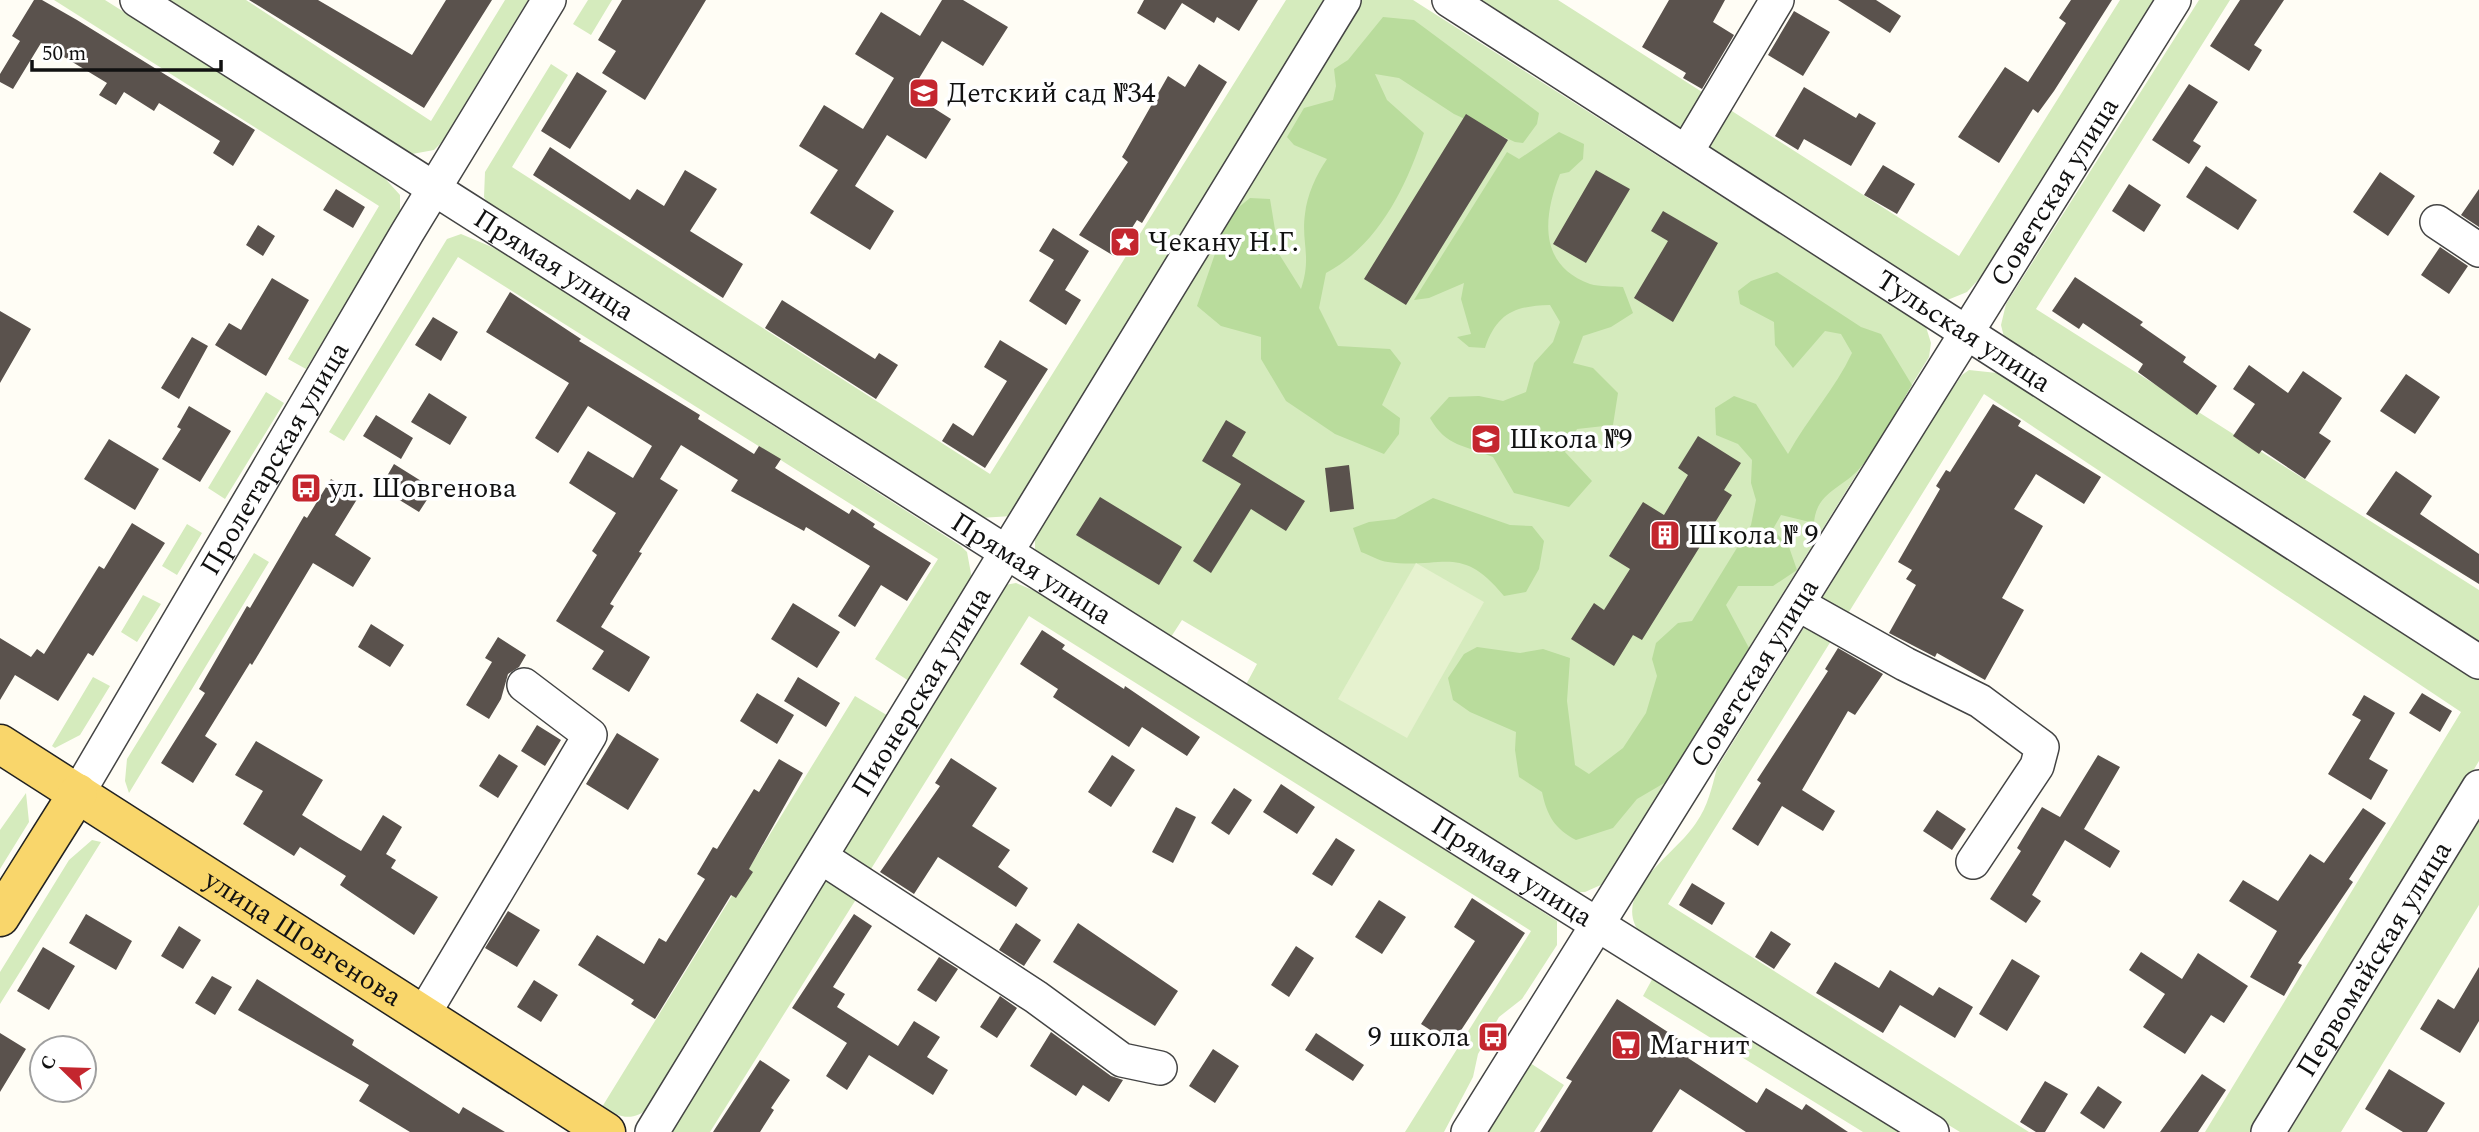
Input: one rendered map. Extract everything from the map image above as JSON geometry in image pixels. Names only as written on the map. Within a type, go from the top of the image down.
[{"type":"main road","name":"улица Шовгенова","points":[[0,744],[606,1132]]},
{"type":"main road","name":"Пролетарская улица","points":[[0,917],[78,793]]},
{"type":"street","name":"Прямая улица","points":[[137,0],[434,191],[1598,926],[1931,1132]]},
{"type":"street","name":"Пролетарская улица","points":[[78,793],[549,0]]},
{"type":"street","name":"Пионерская улица","points":[[652,1132],[1344,0]]},
{"type":"street","name":"Тульская улица","points":[[1449,0],[2479,662]]},
{"type":"street","points":[[1687,151],[1777,0]]},
{"type":"street","name":"Советская улица","points":[[1468,1132],[2175,0]]},
{"type":"street","points":[[2437,222],[2479,250]]},
{"type":"street","points":[[1798,604],[1905,664],[1980,701],[2042,747],[2037,766],[1973,862]]},
{"type":"street","points":[[423,1015],[590,735],[524,685]]},
{"type":"street","name":"Первомайская улица","points":[[2268,1132],[2479,787]]},
{"type":"street","points":[[821,857],[1035,997],[1122,1060],[1160,1068]]},
{"type":"green space","points":[[54,0],[105,0],[381,174],[400,195],[400,215],[306,369],[288,359],[379,206]]},
{"type":"green space","points":[[166,0],[246,0],[431,121],[505,0],[528,0],[442,142],[434,150],[412,154]]},
{"type":"green space","points":[[588,0],[612,0],[591,35],[573,24]]},
{"type":"green space","points":[[1286,0],[1330,0],[1012,516],[980,518],[488,205],[484,197],[485,172],[551,64],[568,75],[512,167],[990,474]]},
{"type":"green space","name":"Школа №9","points":[[1359,0],[1413,0],[1926,327],[1931,343],[1929,357],[1603,884],[1585,892],[1571,892],[1241,694],[1257,664],[1182,620],[1169,640],[1035,552],[1035,533]]},
{"type":"green space","points":[[1466,0],[1558,0],[1959,256],[2120,0],[2155,0],[1980,278],[1967,292],[1945,301]]},
{"type":"green space","points":[[2199,0],[2230,0],[2036,309],[2479,590],[2479,646],[2005,341],[2001,325],[2006,304]]},
{"type":"green space","points":[[1383,17],[1414,20],[1539,113],[1537,124],[1523,143],[1515,142],[1454,114],[1399,78],[1375,74],[1387,100],[1424,133],[1399,194],[1388,213],[1361,247],[1326,273],[1319,308],[1338,346],[1390,349],[1401,363],[1382,405],[1400,418],[1399,434],[1384,454],[1335,434],[1286,401],[1261,359],[1261,337],[1221,326],[1197,306],[1228,216],[1250,198],[1270,199],[1279,254],[1301,289],[1306,267],[1306,207],[1313,185],[1327,159],[1294,145],[1287,137],[1304,108],[1333,100],[1336,86],[1334,69],[1348,60]]},
{"type":"green space","points":[[1559,132],[1584,144],[1583,159],[1569,172],[1560,174],[1554,190],[1548,223],[1553,252],[1561,265],[1573,276],[1594,285],[1623,287],[1633,313],[1611,327],[1583,336],[1573,363],[1593,368],[1618,393],[1613,425],[1577,429],[1565,452],[1592,481],[1569,507],[1514,493],[1493,457],[1450,440],[1436,428],[1430,418],[1449,397],[1479,396],[1503,401],[1526,392],[1534,363],[1553,342],[1560,322],[1550,305],[1527,307],[1509,314],[1495,327],[1485,348],[1469,347],[1457,337],[1471,334],[1461,299],[1464,283],[1429,298],[1414,300],[1507,152],[1519,159]]},
{"type":"green space","points":[[461,234],[499,250],[961,546],[967,552],[972,579],[909,681],[875,659],[938,559],[458,257],[344,441],[329,432],[447,239]]},
{"type":"green space","points":[[1777,272],[1861,327],[1881,334],[1912,385],[1868,459],[1825,497],[1814,523],[1781,515],[1773,529],[1789,547],[1797,570],[1773,586],[1738,586],[1726,605],[1749,648],[1666,782],[1637,799],[1613,828],[1576,840],[1553,821],[1542,792],[1519,777],[1515,750],[1516,732],[1470,712],[1453,700],[1448,678],[1464,654],[1477,647],[1520,653],[1543,649],[1570,658],[1567,701],[1575,765],[1589,774],[1623,748],[1646,713],[1657,676],[1652,659],[1656,643],[1678,623],[1692,621],[1751,525],[1756,500],[1751,483],[1752,460],[1738,444],[1716,435],[1715,408],[1734,396],[1756,404],[1788,454],[1852,353],[1841,334],[1825,331],[1793,368],[1775,345],[1774,322],[1740,304],[1738,291],[1751,281]]},
{"type":"green space","points":[[1969,370],[1997,373],[2092,427],[2479,674],[2479,761],[2255,1132],[2205,1132],[2461,712],[1984,394],[1668,904],[2029,1132],[1960,1132],[1646,940],[1635,924],[1632,908],[1637,893],[1659,863],[1686,836],[1700,817],[1717,768],[1946,398],[1962,375]]},
{"type":"green space","points":[[266,392],[284,403],[225,499],[208,488]]},
{"type":"green space","points":[[1433,498],[1510,525],[1532,526],[1544,541],[1539,569],[1526,592],[1504,596],[1489,579],[1462,564],[1388,562],[1361,552],[1353,528],[1369,522],[1395,519]]},
{"type":"green space","points":[[187,524],[202,533],[177,575],[162,566]]},
{"type":"green space","points":[[254,553],[269,562],[129,793],[125,781],[127,759]]},
{"type":"green space","points":[[1416,563],[1484,602],[1407,738],[1338,699]]},
{"type":"green space","points":[[1016,583],[1042,594],[1557,921],[1557,945],[1522,999],[1499,1017],[1478,1054],[1473,1077],[1444,1132],[1405,1132],[1531,931],[1029,616],[866,877],[831,853],[1005,585]]},
{"type":"green space","points":[[143,595],[161,604],[137,642],[121,632]]},
{"type":"green space","points":[[93,677],[110,686],[80,735],[55,748],[52,746]]},
{"type":"green space","points":[[855,696],[890,717],[650,1107],[638,1115],[626,1117],[602,1107]]},
{"type":"green space","points":[[26,793],[29,822],[0,869],[0,830]]},
{"type":"green space","points":[[2479,818],[2479,905],[2341,1132],[2289,1132]]},
{"type":"green space","points":[[92,840],[101,842],[0,1004],[0,972],[69,860]]},
{"type":"green space","points":[[824,870],[860,893],[710,1132],[672,1132],[673,1123]]},
{"type":"green space","points":[[1655,974],[1910,1132],[1863,1132],[1643,996]]},
{"type":"green space","points":[[1527,1061],[1564,1085],[1534,1132],[1484,1132]]},
{"type":"building","points":[[34,0],[42,0],[77,20],[255,130],[233,166],[213,153],[220,141],[159,103],[154,111],[124,92],[116,105],[99,95],[107,83],[41,43],[13,89],[0,82],[0,74],[20,41],[12,36]]},
{"type":"building","points":[[249,0],[318,0],[412,55],[446,0],[492,0],[424,108]]},
{"type":"building","points":[[622,0],[706,0],[645,100],[602,73],[616,51],[598,40]]},
{"type":"building","points":[[942,0],[963,0],[1008,27],[983,66],[942,41],[910,93],[951,119],[926,159],[887,135],[855,186],[894,211],[870,250],[810,213],[838,170],[799,146],[824,105],[863,129],[894,78],[855,54],[881,12],[920,36]]},
{"type":"building","points":[[1144,0],[1258,0],[1239,31],[1217,17],[1214,23],[1182,3],[1165,30],[1137,13]]},
{"type":"building","points":[[1669,0],[1725,0],[1713,22],[1734,35],[1702,89],[1683,78],[1686,73],[1642,47]]},
{"type":"building","points":[[1838,0],[1876,0],[1901,16],[1890,33]]},
{"type":"building","points":[[2071,0],[2112,0],[2054,91],[2038,113],[2033,109],[1999,163],[1958,137],[2005,67],[2028,82],[2066,23],[2059,18]]},
{"type":"building","points":[[2240,0],[2284,0],[2254,45],[2262,50],[2249,71],[2210,46]]},
{"type":"building","points":[[1794,11],[1830,32],[1803,76],[1768,55]]},
{"type":"building","points":[[1199,64],[1227,82],[1142,223],[1137,220],[1114,256],[1079,235],[1128,162],[1122,157],[1168,76],[1185,87]]},
{"type":"building","points":[[577,72],[607,91],[570,149],[541,131]]},
{"type":"building","points":[[2189,84],[2218,102],[2193,141],[2201,146],[2189,164],[2152,140]]},
{"type":"building","points":[[1804,87],[1856,118],[1859,113],[1876,123],[1851,166],[1804,139],[1798,150],[1775,136]]},
{"type":"building","points":[[1466,114],[1508,140],[1406,305],[1364,279]]},
{"type":"building","points":[[550,147],[630,200],[637,189],[664,206],[685,170],[717,189],[690,231],[743,264],[723,298],[533,175]]},
{"type":"building","points":[[1883,165],[1915,184],[1897,214],[1864,195]]},
{"type":"building","points":[[2206,166],[2257,200],[2238,230],[2186,197]]},
{"type":"building","points":[[1596,170],[1630,189],[1586,263],[1553,244]]},
{"type":"building","points":[[2380,172],[2415,196],[2388,236],[2353,212]]},
{"type":"building","points":[[2129,184],[2161,205],[2144,232],[2112,211]]},
{"type":"building","points":[[336,189],[365,207],[353,228],[323,210]]},
{"type":"building","points":[[2479,189],[2479,227],[2461,215]]},
{"type":"building","points":[[1663,211],[1718,243],[1673,322],[1634,298],[1668,241],[1651,231]]},
{"type":"building","points":[[258,225],[275,236],[263,256],[246,245]]},
{"type":"building","points":[[1053,228],[1089,251],[1065,290],[1081,300],[1066,325],[1029,301],[1054,260],[1039,251]]},
{"type":"building","points":[[2440,247],[2468,266],[2449,294],[2421,275]]},
{"type":"building","points":[[2075,277],[2143,322],[2140,325],[2186,357],[2183,362],[2217,386],[2197,415],[2138,372],[2143,364],[2083,323],[2079,329],[2052,311]]},
{"type":"building","points":[[272,278],[309,300],[266,376],[215,345],[229,323],[241,330]]},
{"type":"building","points":[[510,292],[581,339],[579,341],[700,415],[698,419],[754,454],[759,446],[781,459],[775,468],[849,514],[852,509],[875,524],[873,527],[931,563],[907,601],[881,585],[855,627],[838,616],[870,566],[806,527],[804,531],[731,491],[738,480],[681,445],[660,479],[678,490],[639,552],[642,553],[610,604],[614,606],[601,627],[650,657],[629,692],[592,669],[604,651],[556,621],[597,555],[592,551],[616,513],[569,483],[588,451],[633,478],[652,446],[588,406],[558,453],[535,438],[569,383],[486,332]]},
{"type":"building","points":[[782,300],[875,359],[879,353],[898,365],[876,399],[765,328]]},
{"type":"building","points":[[0,311],[31,329],[0,383]]},
{"type":"building","points":[[433,317],[458,332],[441,361],[415,345]]},
{"type":"building","points":[[192,337],[208,346],[179,399],[161,388]]},
{"type":"building","points":[[1000,340],[1048,369],[985,468],[942,441],[953,423],[973,436],[1007,381],[984,367]]},
{"type":"building","points":[[2249,365],[2288,393],[2303,371],[2342,398],[2319,433],[2331,441],[2305,479],[2262,450],[2259,454],[2233,436],[2255,404],[2233,389]]},
{"type":"building","points":[[2406,374],[2440,397],[2415,434],[2380,411]]},
{"type":"building","points":[[429,393],[467,417],[450,445],[411,422]]},
{"type":"building","points":[[1993,404],[2021,421],[2018,426],[2101,477],[2084,504],[2036,474],[2014,509],[2043,526],[2002,598],[2024,610],[1985,680],[1937,653],[1935,657],[1889,633],[1916,585],[1906,579],[1912,570],[1898,562],[1940,489],[1936,486],[1946,470],[1950,472]]},
{"type":"building","points":[[189,406],[231,431],[200,482],[162,459],[181,429],[177,427]]},
{"type":"building","points":[[376,415],[413,438],[401,459],[363,436]]},
{"type":"building","points":[[1226,420],[1246,432],[1232,456],[1305,501],[1286,531],[1251,509],[1211,573],[1193,561],[1241,484],[1202,461]]},
{"type":"building","name":"Школа № 9","points":[[1698,436],[1741,463],[1724,490],[1732,495],[1642,640],[1633,635],[1614,666],[1571,639],[1594,603],[1604,610],[1630,569],[1609,556],[1643,502],[1664,515],[1688,475],[1678,468]]},
{"type":"building","points":[[109,439],[159,469],[135,510],[84,479]]},
{"type":"building","points":[[394,464],[434,489],[419,512],[380,488]]},
{"type":"building","points":[[1349,465],[1354,509],[1330,512],[1325,468]]},
{"type":"building","points":[[2396,471],[2432,496],[2420,514],[2479,554],[2479,584],[2366,514]]},
{"type":"building","points":[[331,479],[359,496],[335,535],[371,558],[353,587],[313,563],[252,665],[250,663],[205,736],[217,744],[193,783],[161,763],[205,693],[199,689],[247,606],[250,608],[304,516],[307,518]]},
{"type":"building","points":[[1100,497],[1182,547],[1159,585],[1076,535]]},
{"type":"building","points":[[132,523],[165,543],[93,656],[88,653],[58,701],[15,675],[0,700],[0,638],[31,657],[37,649],[44,654],[99,566],[104,569]]},
{"type":"building","points":[[793,603],[840,632],[817,668],[771,639]]},
{"type":"building","points":[[371,624],[404,645],[390,667],[358,647]]},
{"type":"building","points":[[1042,630],[1065,645],[1062,649],[1124,689],[1125,686],[1200,737],[1187,756],[1142,727],[1129,747],[1053,697],[1058,689],[1020,664]]},
{"type":"building","points":[[498,637],[526,655],[519,667],[508,674],[501,699],[489,719],[466,705],[492,662],[485,658]]},
{"type":"building","points":[[1838,648],[1883,674],[1855,715],[1848,711],[1802,790],[1835,811],[1823,831],[1782,806],[1758,846],[1732,829],[1761,783],[1757,780],[1828,671],[1825,669]]},
{"type":"building","points":[[798,677],[840,703],[826,727],[784,701]]},
{"type":"building","points":[[757,693],[794,715],[777,744],[740,721]]},
{"type":"building","points":[[2422,693],[2452,711],[2440,732],[2409,713]]},
{"type":"building","points":[[2364,695],[2395,713],[2369,759],[2388,770],[2371,800],[2328,774],[2361,720],[2352,715]]},
{"type":"building","points":[[537,725],[561,740],[545,766],[521,751]]},
{"type":"building","points":[[617,733],[659,759],[628,810],[586,784]]},
{"type":"building","points":[[256,741],[323,780],[302,815],[361,851],[383,815],[402,827],[386,854],[396,860],[391,868],[438,897],[414,935],[340,885],[346,876],[300,847],[294,856],[243,824],[263,791],[235,775]]},
{"type":"building","points":[[499,754],[518,766],[498,798],[479,786]]},
{"type":"building","points":[[1112,755],[1135,770],[1111,807],[1088,792]]},
{"type":"building","points":[[2098,755],[2120,767],[2084,829],[2120,851],[2110,868],[2065,840],[2032,895],[2041,901],[2026,923],[1990,899],[2021,851],[2017,848],[2042,807],[2060,817]]},
{"type":"building","points":[[951,758],[997,788],[972,826],[1010,850],[998,867],[1028,888],[1016,907],[938,857],[914,894],[880,872],[940,786],[935,783]]},
{"type":"building","points":[[779,759],[803,773],[749,869],[753,872],[736,898],[731,895],[655,1019],[631,1004],[634,1000],[578,965],[597,935],[644,964],[659,938],[666,942],[705,879],[697,874],[713,847],[717,849],[754,789],[759,792]]},
{"type":"building","points":[[1281,784],[1315,807],[1297,834],[1263,812]]},
{"type":"building","points":[[1234,788],[1252,800],[1229,835],[1211,823]]},
{"type":"building","points":[[1176,807],[1196,817],[1173,863],[1152,852]]},
{"type":"building","points":[[2363,808],[2386,823],[2349,879],[2353,882],[2298,963],[2302,965],[2284,996],[2250,977],[2277,931],[2229,901],[2243,880],[2278,901],[2310,854],[2324,863]]},
{"type":"building","points":[[1937,810],[1966,829],[1952,850],[1923,831]]},
{"type":"building","points":[[1336,838],[1355,850],[1332,886],[1312,874]]},
{"type":"building","points":[[1692,883],[1725,903],[1712,925],[1679,905]]},
{"type":"building","points":[[1472,898],[1525,933],[1452,1044],[1421,1024],[1475,941],[1454,927]]},
{"type":"building","points":[[1379,900],[1406,917],[1382,954],[1355,937]]},
{"type":"building","points":[[508,911],[540,930],[517,967],[485,948]]},
{"type":"building","points":[[86,914],[132,941],[116,970],[69,943]]},
{"type":"building","points":[[854,914],[872,926],[833,987],[845,994],[837,1007],[898,1046],[914,1021],[940,1037],[927,1057],[948,1070],[933,1095],[869,1055],[847,1090],[826,1076],[847,1043],[792,1008]]},
{"type":"building","points":[[1016,923],[1041,940],[1024,966],[999,950]]},
{"type":"building","points":[[1078,923],[1178,991],[1155,1026],[1053,962]]},
{"type":"building","points":[[179,926],[201,940],[183,969],[161,956]]},
{"type":"building","points":[[1771,931],[1791,944],[1774,969],[1755,957]]},
{"type":"building","points":[[1296,946],[1314,958],[1289,997],[1271,985]]},
{"type":"building","points":[[43,947],[75,966],[49,1010],[17,991]]},
{"type":"building","points":[[2141,952],[2182,979],[2198,953],[2248,986],[2224,1023],[2211,1015],[2185,1054],[2143,1027],[2165,994],[2129,970]]},
{"type":"building","points":[[939,957],[958,969],[936,1002],[917,990]]},
{"type":"building","points":[[2012,959],[2040,976],[2007,1031],[1979,1014]]},
{"type":"building","points":[[1835,962],[1879,988],[1890,970],[1933,996],[1939,987],[1973,1007],[1955,1038],[1900,1005],[1883,1033],[1816,993]]},
{"type":"building","points":[[2479,967],[2479,1021],[2460,1053],[2420,1029],[2438,999],[2454,1009]]},
{"type":"building","points":[[212,976],[232,987],[215,1015],[195,1003]]},
{"type":"building","points":[[257,979],[354,1040],[352,1045],[459,1114],[463,1107],[505,1132],[410,1132],[359,1101],[369,1085],[238,1010]]},
{"type":"building","points":[[534,980],[558,995],[541,1022],[517,1007]]},
{"type":"building","points":[[1000,996],[1017,1008],[997,1038],[980,1027]]},
{"type":"building","points":[[1617,999],[1694,1049],[1688,1058],[1757,1103],[1766,1088],[1802,1110],[1806,1104],[1848,1132],[1746,1132],[1680,1089],[1652,1132],[1540,1132],[1572,1081],[1566,1078]]},
{"type":"building","points":[[1051,1032],[1111,1076],[1123,1080],[1109,1102],[1083,1085],[1076,1096],[1030,1066]]},
{"type":"building","points":[[0,1033],[26,1049],[0,1092]]},
{"type":"building","points":[[1316,1033],[1364,1065],[1353,1081],[1305,1050]]},
{"type":"building","points":[[1213,1049],[1239,1066],[1215,1103],[1189,1086]]},
{"type":"building","points":[[760,1060],[790,1080],[771,1108],[774,1110],[760,1132],[713,1132]]},
{"type":"building","points":[[2389,1069],[2445,1103],[2427,1132],[2403,1132],[2365,1109]]},
{"type":"building","points":[[2202,1074],[2226,1090],[2198,1132],[2160,1132]]},
{"type":"building","points":[[2045,1081],[2068,1094],[2045,1132],[2036,1132],[2020,1122]]},
{"type":"building","points":[[2098,1086],[2122,1102],[2104,1129],[2080,1113]]},
{"type":"place","name":"Детский сад №34","points":[[924,93]]},
{"type":"place","name":"Чекану Н.Г.","points":[[1125,242]]},
{"type":"place","name":"Школа №9","points":[[1486,439]]},
{"type":"place","name":"ул. Шовгенова","points":[[306,488]]},
{"type":"place","name":"Школа № 9","points":[[1665,535]]},
{"type":"place","name":"9 школа","points":[[1493,1037]]},
{"type":"place","name":"Магнит","points":[[1626,1045]]}]
